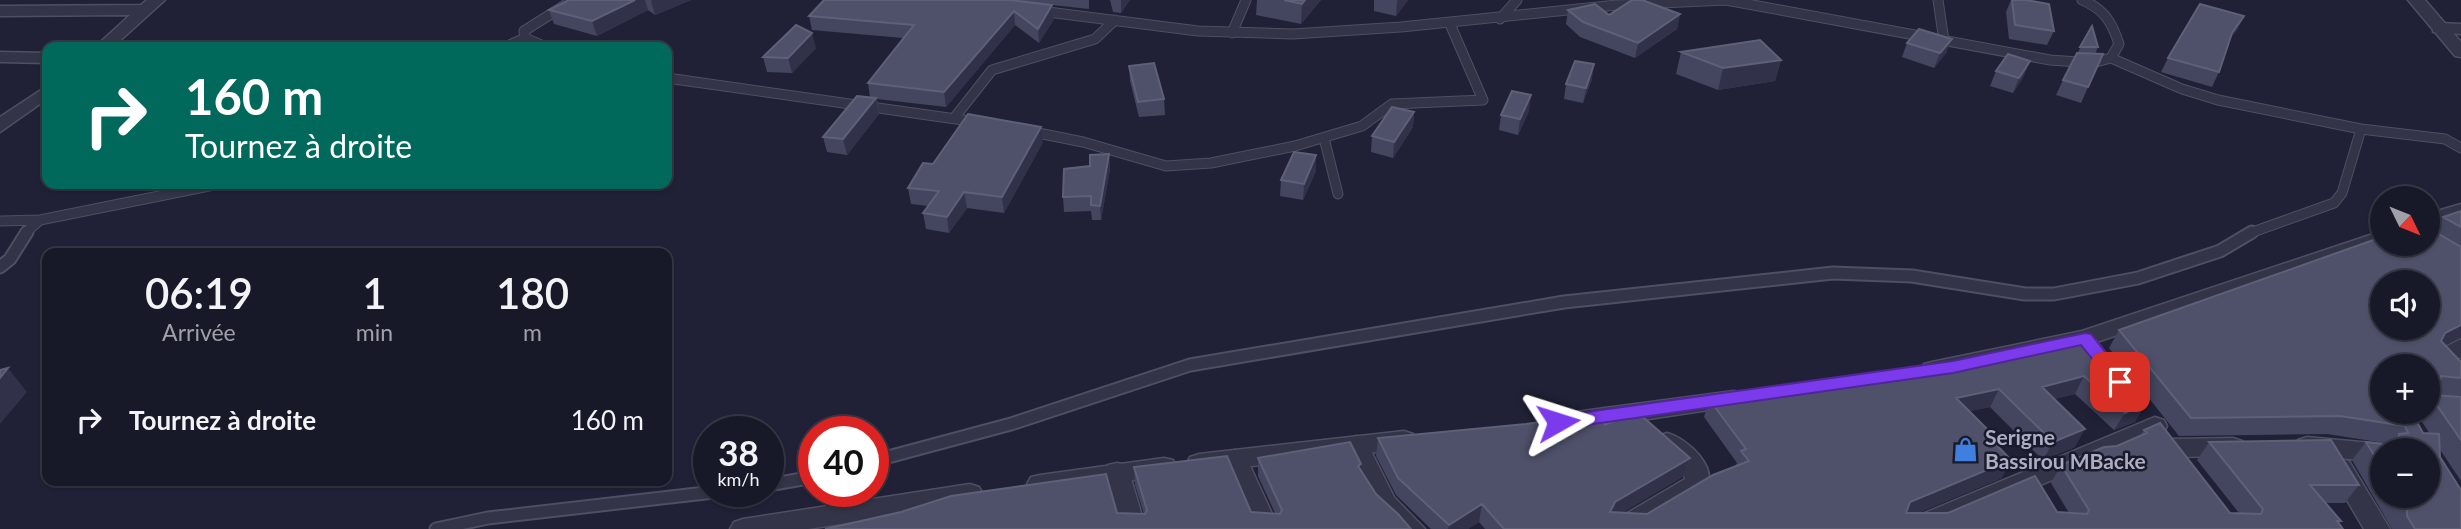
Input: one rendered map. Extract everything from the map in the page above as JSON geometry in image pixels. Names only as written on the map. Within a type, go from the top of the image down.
[{"type":"street","points":[[0,4],[4,0]]},
{"type":"street","points":[[2416,0],[2461,52]]},
{"type":"street","points":[[0,11],[151,5]]},
{"type":"street","points":[[109,42],[151,5]]},
{"type":"street","points":[[2439,27],[2461,29]]},
{"type":"street","points":[[0,57],[42,58]]},
{"type":"street","points":[[0,126],[42,94]]},
{"type":"street","points":[[2440,217],[2461,210]]},
{"type":"street","points":[[1913,373],[2085,338],[2370,241]]},
{"type":"street","points":[[2085,338],[2103,360]]},
{"type":"street","points":[[2461,347],[2441,359],[2461,376]]},
{"type":"street","points":[[1555,423],[1754,396]]},
{"type":"street","points":[[2137,404],[2188,468]]},
{"type":"street","points":[[1621,529],[1697,484],[1699,475],[1694,465],[1634,414]]},
{"type":"street","points":[[1922,527],[2037,488],[2155,426]]},
{"type":"street","points":[[1023,486],[1117,472],[1422,438]]},
{"type":"street","points":[[1356,445],[1385,503],[1412,529]]},
{"type":"street","points":[[2288,446],[2327,446],[2370,451]]},
{"type":"street","points":[[2327,446],[2377,529]]},
{"type":"street","points":[[2172,448],[2262,447]]},
{"type":"street","points":[[1235,459],[1266,529]]},
{"type":"street","points":[[1117,472],[1133,529]]},
{"type":"street","points":[[743,529],[779,526],[995,491]]},
{"type":"lane","points":[[525,38],[524,31],[573,0]]},
{"type":"lane","points":[[1233,33],[1246,0]]},
{"type":"lane","points":[[1500,19],[1517,0]]},
{"type":"lane","points":[[1634,0],[1650,4]]},
{"type":"lane","points":[[1033,10],[1233,33],[1292,34],[1450,24],[1681,0],[1734,1],[2050,60],[2092,63],[2111,58],[2182,89],[2218,100],[2361,129],[2445,139],[2461,148]]},
{"type":"lane","points":[[1938,0],[1944,41]]},
{"type":"lane","points":[[2082,0],[2099,6],[2111,18],[2119,44],[2111,58]]},
{"type":"lane","points":[[955,117],[992,70],[1095,39],[1115,20]]},
{"type":"lane","points":[[1018,130],[1083,142],[1166,166],[1211,163],[1324,138],[1362,126],[1392,104],[1483,100],[1450,24]]},
{"type":"lane","points":[[516,42],[525,38],[534,42]]},
{"type":"lane","points":[[672,79],[955,117],[993,125]]},
{"type":"lane","points":[[889,457],[1011,424],[1190,365],[1564,302],[1833,273],[1912,275],[2025,294],[2054,294],[2138,278],[2220,251],[2257,229],[2334,203],[2342,192],[2361,129]]},
{"type":"lane","points":[[1324,138],[1338,194]]},
{"type":"lane","points":[[0,221],[40,220],[194,189]]},
{"type":"lane","points":[[0,267],[10,259],[23,235],[40,220]]},
{"type":"lane","points":[[436,529],[488,518],[693,494]]},
{"type":"building","points":[[569,0],[635,0],[592,21],[549,10]]},
{"type":"building","points":[[824,0],[1010,0],[1052,5],[1038,29],[1014,11],[944,92],[868,83],[914,25],[809,16]]},
{"type":"building","points":[[1284,0],[1305,0],[1302,4]]},
{"type":"building","points":[[1632,0],[1642,0],[1680,14],[1638,43],[1583,22],[1568,10],[1595,4],[1609,15]]},
{"type":"building","points":[[2012,0],[2049,4],[2054,31],[2015,25]]},
{"type":"building","points":[[2200,4],[2244,16],[2232,33],[2219,72],[2168,58]]},
{"type":"building","points":[[796,25],[812,33],[788,58],[763,57]]},
{"type":"building","points":[[2092,26],[2098,47],[2080,47]]},
{"type":"building","points":[[1919,29],[1952,39],[1940,53],[1907,43]]},
{"type":"building","points":[[1760,40],[1781,60],[1723,68],[1681,52]]},
{"type":"building","points":[[2077,53],[2103,54],[2088,87],[2063,80]]},
{"type":"building","points":[[2008,54],[2030,61],[2019,78],[1996,71]]},
{"type":"building","points":[[1575,61],[1594,64],[1586,88],[1566,84]]},
{"type":"building","points":[[1154,63],[1164,99],[1138,102],[1129,66]]},
{"type":"building","points":[[1512,91],[1531,95],[1520,119],[1501,115]]},
{"type":"building","points":[[857,96],[876,98],[843,139],[823,137]]},
{"type":"building","points":[[1392,107],[1414,112],[1394,142],[1372,136]]},
{"type":"building","points":[[968,114],[1041,127],[1002,197],[964,192],[947,217],[923,213],[939,191],[908,188],[923,163],[933,164]]},
{"type":"building","points":[[1294,152],[1316,155],[1304,184],[1281,180]]},
{"type":"building","points":[[1109,154],[1100,206],[1091,205],[1091,196],[1063,197],[1064,169],[1090,166],[1090,155]]},
{"type":"building","points":[[2461,211],[2461,227],[2443,217]]},
{"type":"building","points":[[2440,235],[2461,247],[2461,325],[2445,333],[2441,341],[2461,362],[2461,378],[2441,376],[2440,381],[2440,354],[2370,354],[2370,421],[2340,416],[2191,418],[2119,330],[2370,241],[2370,256],[2440,256]]},
{"type":"building","points":[[2096,340],[2145,404],[2125,413],[2084,376],[2042,387],[2085,429],[2053,442],[1999,389],[1956,398],[1993,435],[1988,436],[2011,460],[1910,502],[1906,513],[1948,513],[2035,476],[2057,512],[2087,514],[2089,510],[2061,465],[2104,447],[2117,446],[2147,433],[2144,430],[2160,423],[2230,513],[2261,514],[2263,509],[2209,442],[2331,440],[2359,485],[2310,485],[2341,521],[2337,521],[2343,529],[1504,529],[1482,504],[1449,525],[1398,478],[1378,438],[1526,424],[1600,413],[1605,425],[1636,411],[1690,458],[1615,502],[1610,512],[1647,514],[1713,475],[1749,461],[1741,451],[1746,449],[1709,399],[1831,380],[1973,364],[2039,347]]},
{"type":"building","points":[[8,368],[0,378],[0,370]]},
{"type":"building","points":[[2440,396],[2461,397],[2461,440],[2440,410]]},
{"type":"building","points":[[2392,424],[2418,424],[2423,433],[2439,434],[2439,438],[2399,438],[2399,434],[2408,433],[2405,426]]},
{"type":"building","points":[[1350,442],[1361,464],[1358,466],[1376,494],[1411,529],[825,529],[901,512],[951,496],[1106,474],[1117,513],[1145,514],[1147,510],[1134,467],[1227,456],[1251,512],[1280,514],[1282,510],[1258,458]]},
{"type":"building","points":[[2440,457],[2461,490],[2461,529],[2415,529],[2407,516],[2407,509],[2440,508]]},
{"type":"place","name":"Serigne Bassirou MBacke","points":[[1965,450]]},
{"type":"route","points":[[1558,422],[1634,414],[1953,367],[2085,338],[2120,382]]}]
